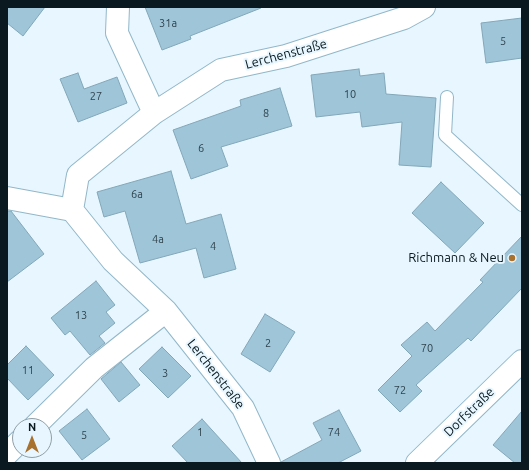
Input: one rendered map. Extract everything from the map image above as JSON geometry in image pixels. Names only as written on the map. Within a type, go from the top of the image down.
[{"type":"street","points":[[118,7],[117,33],[154,112]]},
{"type":"street","name":"Lerchenstraße","points":[[270,463],[243,408],[166,311],[113,261],[72,210],[78,175],[154,112],[221,70],[286,56],[404,18],[424,7]]},
{"type":"street","points":[[7,198],[72,210]]},
{"type":"street","points":[[43,418],[94,368],[166,311]]},
{"type":"street","name":"Dorfstraße","points":[[417,463],[522,361]]},
{"type":"lane","points":[[447,97],[445,135],[522,205]]},
{"type":"building","points":[[7,7],[45,7],[23,36],[7,23]]},
{"type":"building","points":[[145,7],[261,8],[190,36],[191,39],[162,50]]},
{"type":"building","points":[[522,18],[522,58],[486,63],[481,23]]},
{"type":"building","points":[[359,69],[360,76],[384,73],[386,94],[436,98],[431,167],[399,165],[402,122],[362,127],[360,112],[316,117],[311,75]]},
{"type":"building","points":[[78,73],[84,89],[117,77],[127,103],[78,122],[60,79]]},
{"type":"building","points":[[280,88],[292,126],[221,147],[228,166],[191,179],[173,130],[241,106],[240,100]]},
{"type":"building","points":[[171,171],[186,224],[221,214],[236,269],[204,278],[196,248],[140,263],[125,211],[104,217],[97,192]]},
{"type":"building","points":[[441,182],[484,223],[455,253],[412,213]]},
{"type":"building","points":[[7,211],[11,211],[44,254],[7,282]]},
{"type":"building","points":[[522,236],[522,288],[471,341],[468,338],[416,385],[422,391],[400,412],[378,390],[412,356],[401,345],[427,322],[435,331],[483,282],[480,280]]},
{"type":"building","points":[[96,281],[115,305],[106,312],[115,323],[99,336],[105,343],[90,355],[70,331],[65,335],[51,318]]},
{"type":"building","points":[[265,314],[295,332],[270,372],[241,354]]},
{"type":"building","points":[[26,346],[54,375],[28,400],[7,378],[7,365]]},
{"type":"building","points":[[162,347],[191,376],[168,398],[139,369]]},
{"type":"building","points":[[121,362],[140,385],[119,402],[101,379]]},
{"type":"building","points":[[87,409],[110,439],[82,460],[59,431]]},
{"type":"building","points":[[339,410],[361,451],[338,463],[281,463],[322,440],[313,423]]},
{"type":"building","points":[[522,411],[522,463],[515,463],[493,445]]},
{"type":"building","points":[[202,419],[242,463],[188,463],[172,446]]},
{"type":"place","name":"Richmann & Neu","points":[[512,258]]}]
